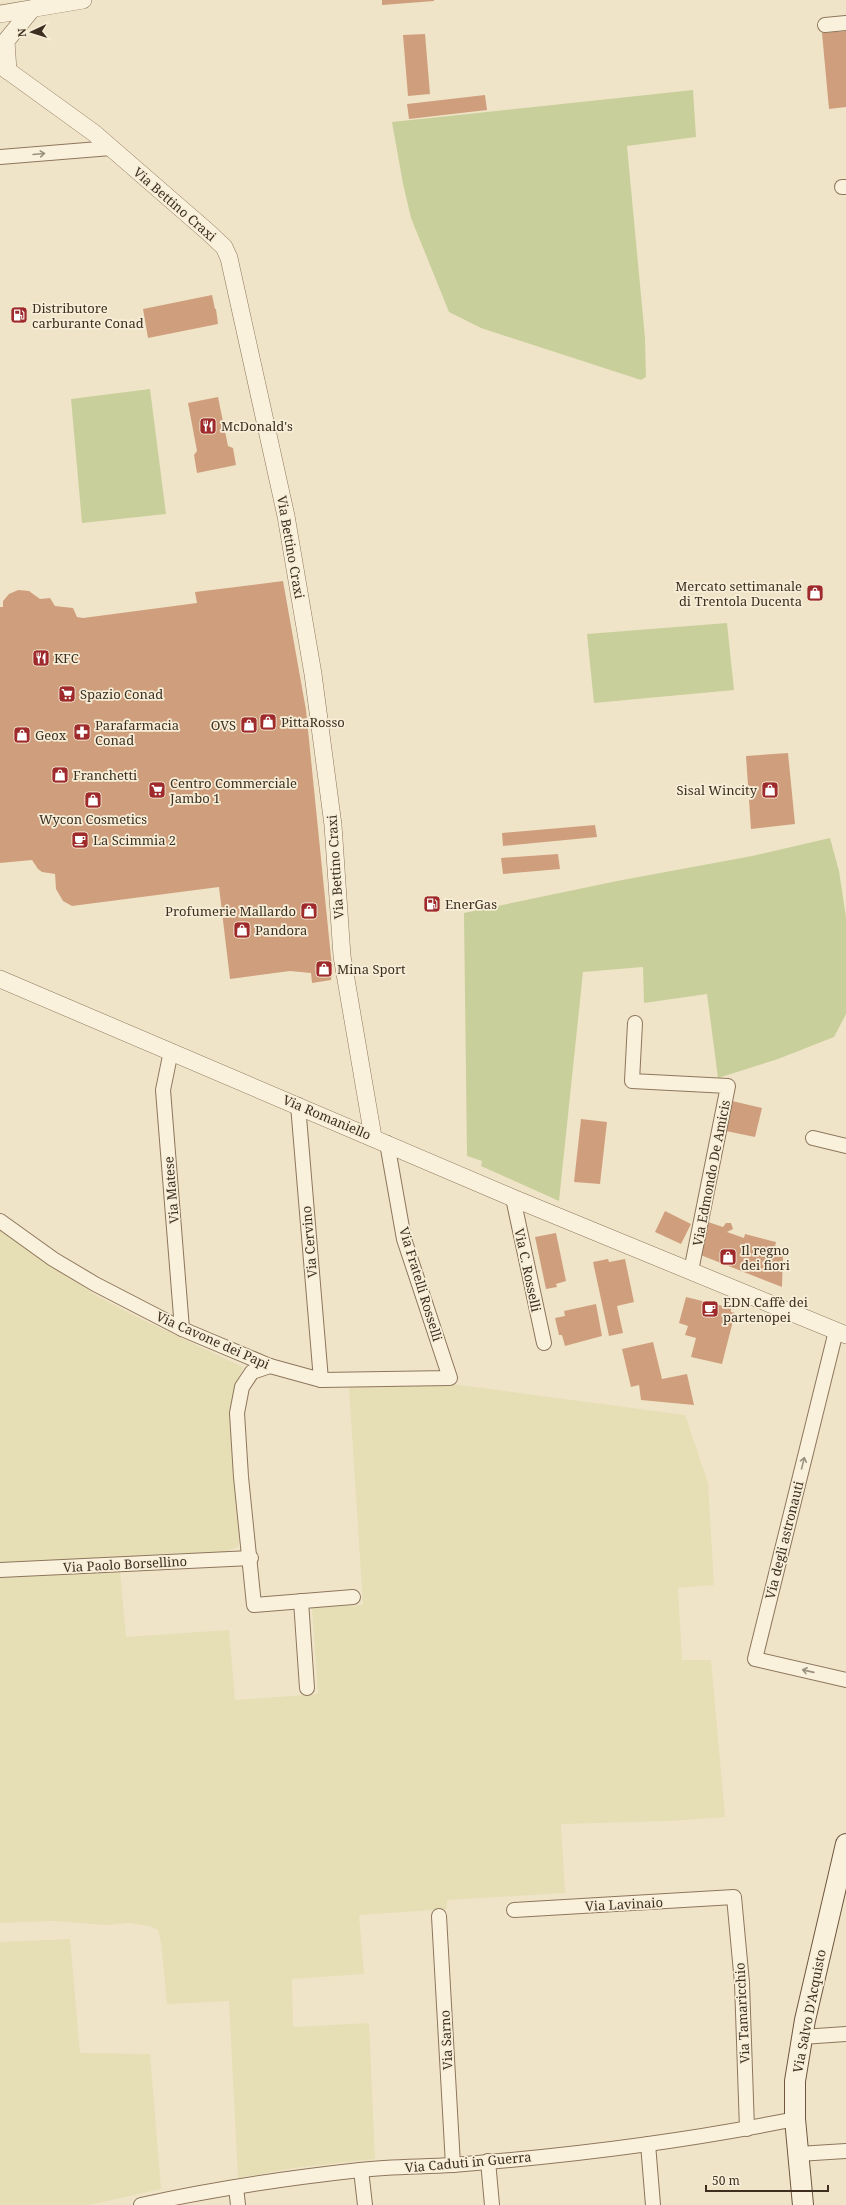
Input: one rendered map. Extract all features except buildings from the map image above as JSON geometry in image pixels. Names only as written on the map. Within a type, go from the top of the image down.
[{"type":"main road","name":"Via Salvo D'Acquisto","points":[[803,2205],[795,2119],[795,2081],[802,2036],[846,1844]]},
{"type":"street","points":[[0,14],[83,0]]},
{"type":"street","points":[[4,68],[6,41],[32,9]]},
{"type":"street","points":[[825,25],[846,23]]},
{"type":"street","name":"Via Bettino Craxi","points":[[4,68],[94,133],[208,232],[224,247],[229,258],[284,506],[311,659],[333,825],[342,956],[380,1140]]},
{"type":"street","points":[[0,157],[111,148]]},
{"type":"street","name":"Via Romaniello","points":[[0,979],[513,1198],[841,1333]]},
{"type":"street","name":"Via Edmondo De Amicis","points":[[635,1023],[632,1081],[728,1086],[691,1270]]},
{"type":"street","name":"Via Matese","points":[[171,1051],[163,1090],[182,1330]]},
{"type":"street","name":"Via Cervino","points":[[298,1105],[321,1380]]},
{"type":"street","points":[[813,1138],[846,1146]]},
{"type":"street","name":"Via Fratelli Rosselli","points":[[380,1140],[404,1239],[450,1378]]},
{"type":"street","name":"Via C. Rosselli","points":[[513,1198],[544,1343]]},
{"type":"street","name":"Via Cavone dei Papi","points":[[0,1221],[53,1258],[95,1284],[182,1330],[239,1355],[270,1366],[321,1380],[450,1378]]},
{"type":"street","name":"Via degli astronauti","points":[[841,1333],[755,1659],[846,1680]]},
{"type":"street","points":[[270,1366],[252,1372],[242,1387],[237,1413],[241,1477],[251,1558],[254,1605],[353,1597]]},
{"type":"street","name":"Via Paolo Borsellino","points":[[0,1570],[251,1558]]},
{"type":"street","points":[[301,1601],[307,1688]]},
{"type":"street","name":"Via Lavinaio","points":[[514,1910],[734,1898]]},
{"type":"street","name":"Via Tamaricchio","points":[[734,1898],[742,1983],[747,2129]]},
{"type":"street","name":"Via Sarno","points":[[439,1916],[453,2165]]},
{"type":"street","points":[[802,2036],[846,2034]]},
{"type":"street","name":"Via Caduti in Guerra","points":[[140,2205],[236,2187],[361,2170],[453,2165],[648,2144],[747,2129],[795,2119]]},
{"type":"street","points":[[648,2144],[653,2205]]},
{"type":"street","points":[[798,2154],[846,2151]]},
{"type":"street","points":[[488,2161],[492,2205]]},
{"type":"street","points":[[361,2170],[365,2205]]},
{"type":"street","points":[[236,2187],[238,2205]]},
{"type":"shaded area","points":[[0,1231],[97,1296],[143,1320],[243,1367],[236,1384],[234,1400],[241,1527],[238,1547],[221,1553],[176,1553],[0,1566]]},
{"type":"shaded area","points":[[445,1383],[685,1415],[708,1483],[714,1585],[678,1588],[682,1660],[711,1660],[725,1817],[671,1821],[561,1824],[565,1893],[447,1900],[447,1909],[359,1915],[364,1974],[292,1979],[293,2027],[369,2023],[375,2159],[294,2168],[238,2178],[229,2001],[167,2004],[161,1942],[158,1930],[149,1926],[129,1923],[108,1925],[53,1921],[0,1923],[0,1576],[120,1572],[126,1637],[229,1630],[235,1700],[318,1694],[312,1608],[363,1605],[349,1387]]},
{"type":"shaded area","points":[[70,1939],[80,2053],[150,2054],[161,2189],[89,2205],[0,2205],[0,1942]]},
{"type":"green space","points":[[693,90],[696,137],[627,146],[645,338],[646,377],[641,380],[481,328],[449,312],[411,218],[403,184],[392,122]]},
{"type":"green space","points":[[150,389],[166,514],[82,523],[71,399]]},
{"type":"green space","points":[[727,623],[734,690],[594,703],[587,634]]},
{"type":"green space","points":[[830,838],[839,871],[846,917],[846,1014],[834,1037],[778,1059],[718,1078],[707,994],[644,1003],[643,967],[583,972],[559,1201],[481,1166],[482,1161],[467,1156],[464,913],[617,881],[752,856]]},
{"type":"place","name":"Distributore carburante Conad","points":[[19,315]]},
{"type":"place","name":"McDonald's","points":[[208,426]]},
{"type":"place","name":"Mercato settimanale di Trentola Ducenta","points":[[815,593]]},
{"type":"place","name":"KFC","points":[[41,658]]},
{"type":"place","name":"Spazio Conad","points":[[67,694]]},
{"type":"place","name":"PittaRosso","points":[[268,722]]},
{"type":"place","name":"OVS","points":[[249,725]]},
{"type":"place","name":"Parafarmacia Conad","points":[[82,732]]},
{"type":"place","name":"Geox","points":[[22,735]]},
{"type":"place","name":"Franchetti","points":[[60,775]]},
{"type":"place","name":"Centro Commerciale Jambo 1","points":[[157,790]]},
{"type":"place","name":"Sisal Wincity","points":[[770,790]]},
{"type":"place","name":"Wycon Cosmetics","points":[[93,800]]},
{"type":"place","name":"La Scimmia 2","points":[[80,840]]},
{"type":"place","name":"EnerGas","points":[[432,904]]},
{"type":"place","name":"Profumerie Mallardo","points":[[309,911]]},
{"type":"place","name":"Pandora","points":[[242,930]]},
{"type":"place","name":"Mina Sport","points":[[324,969]]},
{"type":"place","name":"Il regno dei fiori","points":[[728,1257]]},
{"type":"place","name":"EDN Caffè dei partenopei","points":[[710,1309]]}]
